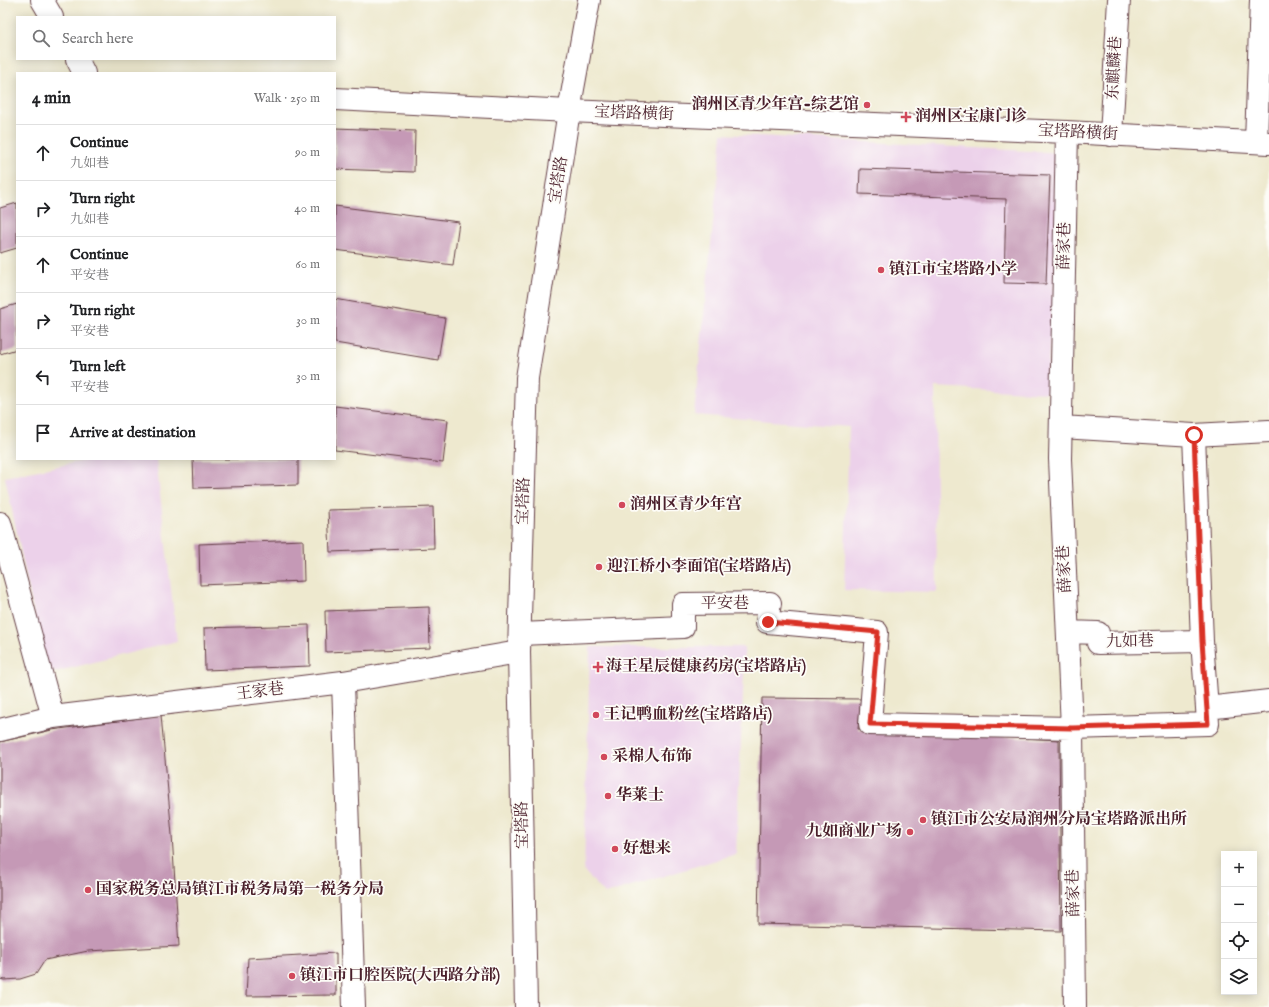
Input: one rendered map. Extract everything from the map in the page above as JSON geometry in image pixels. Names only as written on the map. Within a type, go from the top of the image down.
[{"type":"main road","points":[[42,0],[51,16]]},
{"type":"main road","name":"宝塔路","points":[[526,1007],[520,643],[527,378],[569,111],[589,0]]},
{"type":"main road","name":"东麒麟巷","points":[[1111,135],[1119,0]]},
{"type":"main road","points":[[1261,0],[1262,142]]},
{"type":"main road","points":[[78,60],[84,72]]},
{"type":"main road","name":"宝塔路横街","points":[[336,99],[1262,142]]},
{"type":"main road","name":"薛家巷","points":[[1067,132],[1060,459],[1072,728],[1075,1007]]},
{"type":"main road","points":[[1061,427],[1194,435],[1269,431]]},
{"type":"main road","points":[[1072,728],[1208,724],[1202,641],[1194,435]]},
{"type":"main road","points":[[0,523],[52,716]]},
{"type":"main road","name":"平安巷","points":[[520,643],[683,627],[683,604],[770,603],[768,622],[878,632],[870,724],[1072,728]]},
{"type":"main road","name":"九如巷","points":[[1068,632],[1098,633],[1098,643],[1202,641]]},
{"type":"main road","name":"王家巷","points":[[0,730],[52,716],[343,682],[520,643]]},
{"type":"main road","points":[[343,682],[354,1007]]},
{"type":"main road","points":[[1207,708],[1269,701]]},
{"type":"shaded area","name":"镇江市宝塔路小学","points":[[722,134],[1064,153],[1046,393],[935,387],[937,592],[844,590],[849,427],[694,415]]},
{"type":"shaded area","points":[[87,460],[156,460],[177,641],[47,674],[5,477]]},
{"type":"shaded area","points":[[590,647],[745,647],[736,854],[605,894],[584,871]]},
{"type":"building","points":[[336,128],[415,131],[414,172],[336,169]]},
{"type":"building","points":[[860,169],[1050,175],[1046,284],[1004,283],[1006,199],[859,194]]},
{"type":"building","points":[[16,203],[16,248],[0,253],[0,208]]},
{"type":"building","points":[[336,206],[459,222],[453,265],[336,250]]},
{"type":"building","points":[[336,299],[445,318],[438,360],[336,343]]},
{"type":"building","points":[[16,304],[16,349],[0,354],[0,309]]},
{"type":"building","points":[[336,406],[448,420],[443,463],[336,450]]},
{"type":"building","points":[[193,460],[298,460],[298,485],[194,488]]},
{"type":"building","points":[[433,507],[434,548],[330,552],[328,510]]},
{"type":"building","points":[[303,540],[304,581],[200,585],[199,544]]},
{"type":"building","points":[[429,607],[430,648],[326,652],[325,611]]},
{"type":"building","points":[[309,625],[310,666],[205,670],[204,628]]},
{"type":"building","name":"九如商业广场","points":[[762,698],[861,699],[858,729],[1059,740],[1061,931],[758,924]]},
{"type":"building","name":"国家税务总局镇江市税务局第一税务分局","points":[[161,715],[172,835],[179,946],[88,951],[45,960],[36,974],[20,979],[0,979],[0,742],[52,730]]},
{"type":"building","name":"镇江市口腔医院(大西路分部)","points":[[336,953],[336,995],[246,996],[248,958]]},
{"type":"place","name":"润州区青少年宫-综艺馆","points":[[867,105]]},
{"type":"place","name":"润州区宝康门诊","points":[[906,117]]},
{"type":"place","name":"镇江市宝塔路小学","points":[[881,270]]},
{"type":"place","name":"润州区青少年宫","points":[[622,505]]},
{"type":"place","name":"迎江桥小李面馆(宝塔路店)","points":[[599,567]]},
{"type":"place","name":"海王星辰健康药房(宝塔路店)","points":[[598,667]]},
{"type":"place","name":"王记鸭血粉丝(宝塔路店)","points":[[596,715]]},
{"type":"place","name":"采棉人布饰","points":[[604,757]]},
{"type":"place","name":"华莱士","points":[[608,796]]},
{"type":"place","name":"镇江市公安局润州分局宝塔路派出所","points":[[923,820]]},
{"type":"place","name":"九如商业广场","points":[[910,832]]},
{"type":"place","name":"好想来","points":[[615,849]]},
{"type":"place","name":"国家税务总局镇江市税务局第一税务分局","points":[[88,890]]},
{"type":"place","name":"镇江市口腔医院(大西路分部)","points":[[292,976]]},
{"type":"route","points":[[768,622],[878,632],[870,724],[1072,728],[1208,724],[1202,641],[1194,435]]}]
